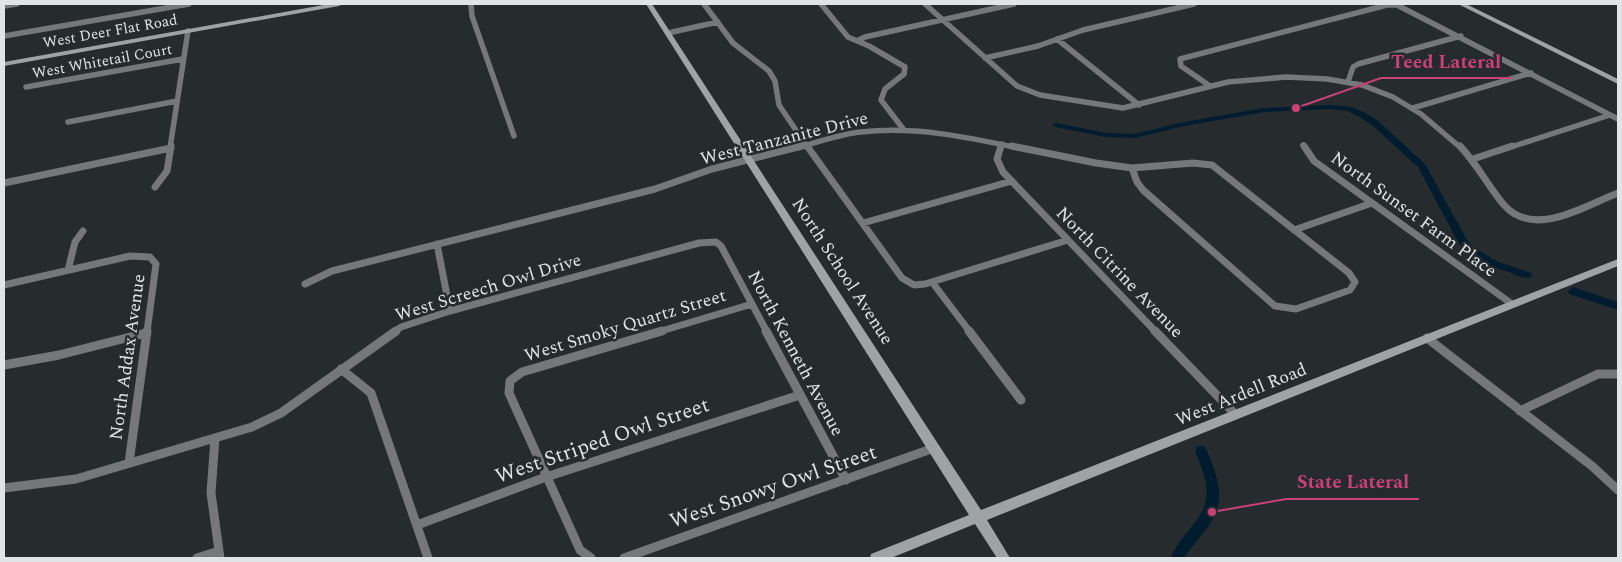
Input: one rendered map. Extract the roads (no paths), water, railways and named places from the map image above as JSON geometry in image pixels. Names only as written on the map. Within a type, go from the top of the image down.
[{"type":"street","points":[[4,6],[16,4]]},
{"type":"street","points":[[4,36],[189,4]]},
{"type":"street","name":"West Deer Flat Road","points":[[4,64],[339,4]]},
{"type":"street","points":[[471,4],[472,16],[514,136]]},
{"type":"street","name":"North School Avenue","points":[[649,4],[1004,558]]},
{"type":"street","points":[[704,4],[740,49],[769,71],[775,81],[779,105],[805,146],[902,278],[914,285],[932,282],[1068,240]]},
{"type":"street","points":[[822,4],[845,34],[905,68],[904,74],[884,87],[880,98],[881,104],[904,130]]},
{"type":"street","points":[[925,4],[1011,82],[1032,92],[1106,107],[1123,108],[1235,80],[1307,78],[1348,82],[1386,93],[1413,108],[1473,159],[1487,176],[1506,209],[1523,219],[1543,220],[1618,193]]},
{"type":"street","points":[[857,41],[865,37],[1014,4]]},
{"type":"street","points":[[985,58],[1057,39],[1083,30],[1194,4]]},
{"type":"street","points":[[1461,4],[1618,82]]},
{"type":"street","points":[[1210,86],[1181,66],[1178,61],[1183,57],[1387,5],[1397,5],[1461,36],[1618,119]]},
{"type":"street","points":[[668,32],[718,22]]},
{"type":"street","points":[[155,187],[168,171],[188,31]]},
{"type":"street","points":[[1348,82],[1353,68],[1358,64],[1461,36]]},
{"type":"street","points":[[1057,39],[1139,105]]},
{"type":"street","name":"West Whitetail Court","points":[[26,88],[183,59]]},
{"type":"street","points":[[1413,108],[1531,73]]},
{"type":"street","points":[[68,122],[177,100]]},
{"type":"street","points":[[1473,159],[1610,115]]},
{"type":"street","name":"West Tanzanite Drive","points":[[304,284],[332,271],[655,189],[712,169],[860,132],[904,130],[946,134],[1097,164],[1132,168],[1152,168],[1203,161],[1212,164],[1294,230]]},
{"type":"street","name":"North Citrine Avenue","points":[[1002,144],[997,159],[998,166],[1235,414]]},
{"type":"street","name":"North Sunset Farm Place","points":[[1303,145],[1314,161],[1512,304]]},
{"type":"street","points":[[4,183],[171,148]]},
{"type":"street","points":[[1132,168],[1137,182],[1143,190],[1270,303],[1282,308],[1296,309],[1350,290],[1355,282],[1349,273],[1294,230]]},
{"type":"street","points":[[863,223],[1012,181]]},
{"type":"street","points":[[1294,230],[1372,203]]},
{"type":"street","points":[[4,285],[68,270],[75,242],[83,231]]},
{"type":"street","name":"North Kenneth Avenue","points":[[716,242],[721,246],[846,480]]},
{"type":"street","name":"West Screech Owl Drive","points":[[4,488],[76,479],[267,421],[401,327],[450,311],[699,243],[716,242]]},
{"type":"street","points":[[437,244],[450,311]]},
{"type":"street","name":"North Addax Avenue","points":[[68,270],[130,256],[150,258],[156,264],[128,463]]},
{"type":"street","name":"West Ardell Road","points":[[876,558],[1618,262]]},
{"type":"street","points":[[932,282],[1021,400]]},
{"type":"street","name":"West Smoky Quartz Street","points":[[546,477],[509,393],[510,381],[522,372],[752,304]]},
{"type":"street","points":[[4,365],[58,355],[146,333]]},
{"type":"street","points":[[1427,338],[1592,466],[1618,490]]},
{"type":"street","points":[[342,369],[371,393],[428,558]]},
{"type":"street","points":[[1520,411],[1598,374],[1618,374]]},
{"type":"street","name":"West Striped Owl Street","points":[[417,525],[546,477],[800,394]]},
{"type":"street","points":[[197,558],[220,555],[211,493],[215,438]]},
{"type":"street","name":"West Snowy Owl Street","points":[[624,558],[934,448]]},
{"type":"street","points":[[546,477],[580,550],[591,558]]},
{"type":"waterway","points":[[1056,125],[1106,135],[1135,136],[1184,124],[1264,110],[1329,107],[1348,109],[1363,115],[1375,123],[1422,166],[1463,242],[1470,249],[1493,263],[1527,275]]},
{"type":"waterway","points":[[1573,291],[1618,306]]},
{"type":"waterway","points":[[1177,558],[1212,508],[1214,490],[1201,451]]},
{"type":"place","name":"Teed Lateral","points":[[1296,108]]},
{"type":"place","name":"State Lateral","points":[[1212,512]]}]
